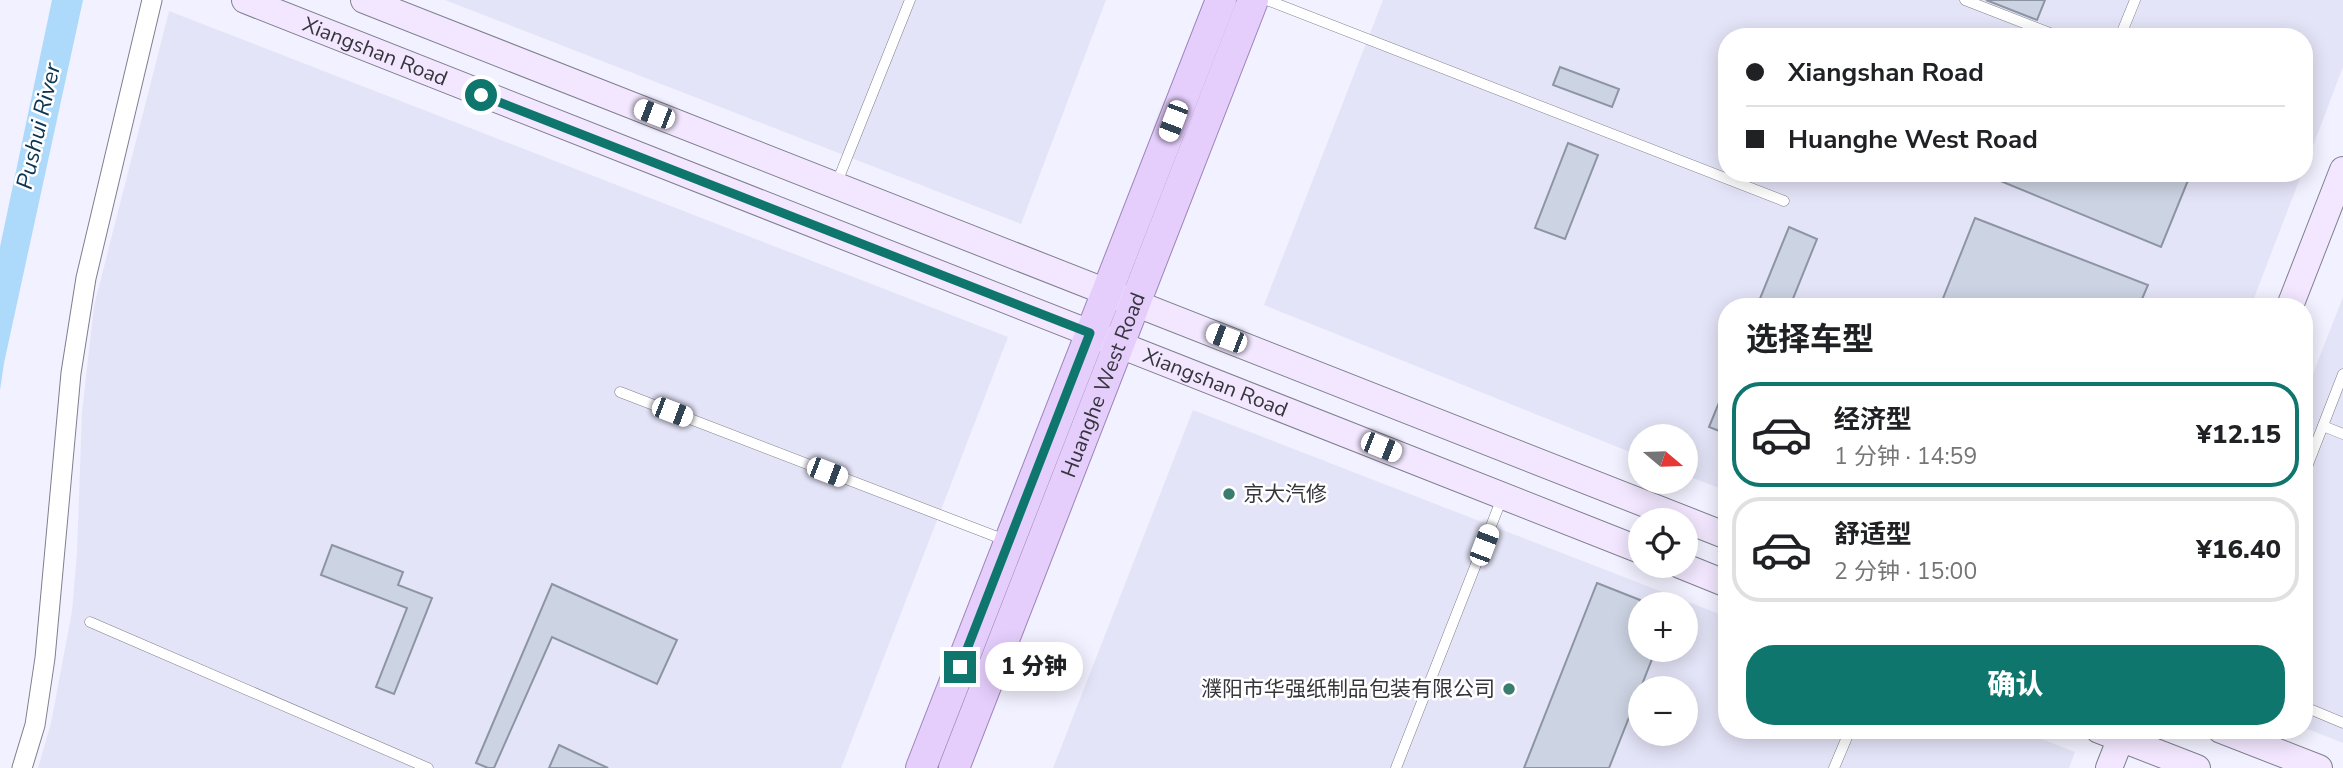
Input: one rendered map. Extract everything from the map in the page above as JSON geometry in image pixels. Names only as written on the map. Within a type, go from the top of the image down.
[{"type":"main road","name":"Huanghe West Road","points":[[921,768],[1221,0]]},
{"type":"main road","name":"Huanghe West Road","points":[[954,768],[1254,0]]},
{"type":"street","points":[[22,768],[35,726],[45,659],[71,373],[86,278],[152,0]]},
{"type":"street","name":"Xiangshan Road","points":[[245,0],[1628,545]]},
{"type":"street","name":"Xiangshan Road","points":[[364,0],[1718,532]]},
{"type":"street","points":[[2293,298],[2343,170]]},
{"type":"street","points":[[1509,498],[1531,459]]},
{"type":"street","points":[[1698,573],[1718,580]]},
{"type":"street","points":[[2109,768],[2114,739]]},
{"type":"street","points":[[2129,739],[2197,768]]},
{"type":"street","points":[[2244,739],[2319,768]]},
{"type":"lane","points":[[836,186],[910,0]]},
{"type":"lane","points":[[1267,0],[1718,175]]},
{"type":"lane","points":[[1965,0],[2037,28]]},
{"type":"lane","points":[[2124,28],[2135,0]]},
{"type":"lane","points":[[1735,182],[1784,201]]},
{"type":"lane","points":[[2313,452],[2343,374]]},
{"type":"lane","points":[[620,392],[1009,541]]},
{"type":"lane","points":[[2323,426],[2343,434]]},
{"type":"lane","points":[[1396,768],[1509,498]]},
{"type":"lane","points":[[90,622],[428,768]]},
{"type":"lane","points":[[2313,710],[2343,723]]},
{"type":"lane","points":[[1834,768],[1846,739]]},
{"type":"shaded area","points":[[445,0],[1106,0],[1021,224]]},
{"type":"shaded area","points":[[1383,0],[2343,0],[2343,67],[2313,146],[2313,28],[1718,28],[1718,182],[2299,182],[2254,298],[1718,298],[1718,488],[1698,480],[1698,424],[1628,424],[1628,451],[1264,305]]},
{"type":"shaded area","points":[[169,11],[1008,337],[841,768],[38,768],[51,723],[72,611],[82,412],[94,306]]},
{"type":"shaded area","points":[[2343,297],[2343,743],[2313,731],[2313,374]]},
{"type":"shaded area","points":[[1193,410],[1663,592],[1628,592],[1628,662],[1698,662],[1698,606],[1718,614],[1718,739],[2042,739],[2075,752],[2069,768],[1053,768]]},
{"type":"water","name":"Pushui River","points":[[52,0],[83,0],[0,390],[0,247]]},
{"type":"building","points":[[1986,0],[2045,0],[2037,20]]},
{"type":"building","points":[[1560,67],[1619,89],[1612,107],[1553,85]]},
{"type":"building","points":[[1568,143],[1598,155],[1565,239],[1535,228]]},
{"type":"building","points":[[2003,182],[2187,182],[2161,247]]},
{"type":"building","points":[[1975,218],[2148,285],[2142,298],[1943,298]]},
{"type":"building","points":[[1789,227],[1817,239],[1793,298],[1760,298]]},
{"type":"building","points":[[1718,405],[1718,430],[1709,427]]},
{"type":"building","points":[[332,545],[403,572],[398,585],[432,598],[394,694],[376,687],[407,608],[321,575]]},
{"type":"building","points":[[1597,583],[1628,595],[1628,662],[1651,662],[1645,676],[1628,676],[1628,720],[1609,768],[1524,768]]},
{"type":"building","points":[[552,584],[677,640],[657,684],[552,637],[494,768],[488,768],[476,763]]},
{"type":"building","points":[[559,745],[608,768],[549,768]]},
{"type":"place","name":"京大汽修","points":[[1229,494]]},
{"type":"place","name":"濮阳市华强纸制品包装有限公司","points":[[1509,689]]},
{"type":"route","points":[[481,95],[1090,333],[960,667]]}]
